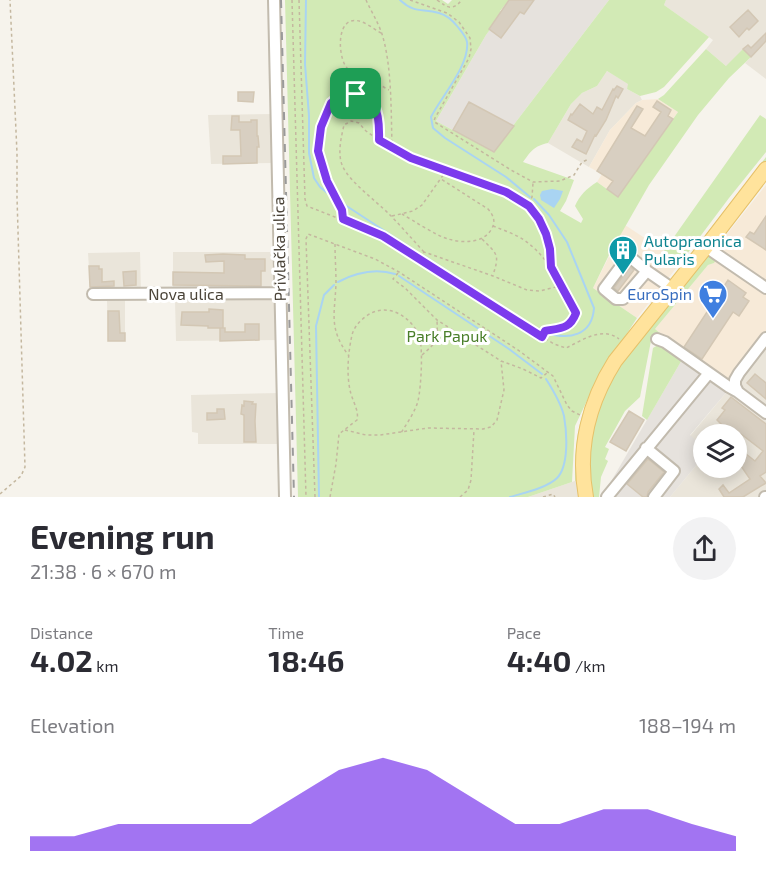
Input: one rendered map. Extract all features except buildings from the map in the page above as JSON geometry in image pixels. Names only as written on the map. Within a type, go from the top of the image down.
[{"type":"main road","points":[[586,497],[582,461],[588,420],[604,378],[766,169]]},
{"type":"street","name":"Privlačka ulica","points":[[274,0],[285,497]]},
{"type":"street","points":[[706,247],[766,288]]},
{"type":"street","points":[[647,271],[673,289]]},
{"type":"street","name":"Nova ulica","points":[[93,294],[280,293]]},
{"type":"street","points":[[738,392],[735,380],[766,338]]},
{"type":"street","points":[[657,339],[665,342],[766,413]]},
{"type":"street","points":[[607,497],[709,373]]},
{"type":"street","points":[[646,448],[674,471],[654,497]]},
{"type":"path","points":[[0,494],[21,476],[25,467],[16,197],[17,153],[10,0]]},
{"type":"path","points":[[292,0],[306,497]]},
{"type":"path","points":[[298,0],[307,206],[383,236],[554,344],[566,348],[597,333],[612,334],[622,341]]},
{"type":"path","points":[[366,0],[382,33],[390,91],[392,147]]},
{"type":"path","points":[[410,0],[447,13],[459,22],[470,38],[469,58],[435,121],[533,182],[560,181],[574,175],[582,162],[589,159]]},
{"type":"path","points":[[437,0],[453,8],[462,0]]},
{"type":"path","points":[[382,33],[360,21],[352,21],[346,24],[340,36],[341,52],[346,67],[356,76],[390,91]]},
{"type":"path","points":[[343,219],[342,210],[327,181],[318,151],[321,127],[331,103],[342,94],[356,94],[367,99],[377,110],[380,123],[379,140]]},
{"type":"path","points":[[551,267],[546,234],[539,219],[529,206],[506,192],[411,158],[379,140],[359,123],[351,121],[344,125],[340,139],[341,165],[348,176],[391,216],[424,252],[527,290],[540,291],[561,286]]},
{"type":"path","points":[[391,216],[413,211],[422,205],[446,170]]},
{"type":"path","points":[[402,214],[447,239],[466,242],[482,239],[489,233],[493,226],[493,214],[441,179]]},
{"type":"path","points":[[529,206],[533,182]]},
{"type":"path","points":[[493,226],[522,239],[540,253],[551,267],[576,313],[567,327],[545,331],[542,337]]},
{"type":"path","points":[[315,497],[306,239],[308,234],[375,259],[399,272],[518,350],[553,376],[567,405],[581,416]]},
{"type":"path","points":[[482,239],[498,258],[493,276]]},
{"type":"path","points":[[335,243],[335,326],[338,340],[349,356]]},
{"type":"path","points":[[420,259],[424,252]]},
{"type":"path","points":[[399,272],[393,279],[437,320],[501,361],[541,378],[547,372]]},
{"type":"path","points":[[330,497],[339,434],[357,420],[358,413],[351,393],[348,373],[352,333],[356,324],[370,313],[383,309],[393,310],[403,316],[418,332],[421,341],[418,399],[401,433]]},
{"type":"path","points":[[422,356],[435,344],[437,320]]},
{"type":"path","points":[[344,430],[373,435],[428,428],[483,429],[491,426],[496,420],[504,390],[501,361]]},
{"type":"path","points":[[460,497],[468,490],[471,480],[474,429]]},
{"type":"path","points":[[543,497],[553,494],[555,497]]},
{"type":"shaded area","points":[[509,0],[609,0],[493,152],[436,121]]},
{"type":"shaded area","points":[[666,0],[766,0],[766,79],[745,63],[751,57],[726,66],[706,49],[713,40],[664,5]]},
{"type":"shaded area","points":[[607,71],[629,84],[627,89],[640,96],[642,100],[636,103],[610,130],[589,167],[548,143],[571,104],[582,93],[597,86]]},
{"type":"shaded area","points":[[658,99],[678,112],[618,197],[597,182],[602,174],[589,167],[610,130],[636,103],[642,100]]},
{"type":"shaded area","points":[[273,114],[273,163],[211,164],[208,115]]},
{"type":"shaded area","points":[[766,185],[766,345],[733,388],[655,329],[708,265],[714,263],[711,254]]},
{"type":"shaded area","points":[[625,225],[681,262],[637,318],[593,288]]},
{"type":"shaded area","points":[[140,252],[141,294],[173,293],[173,252],[275,252],[278,340],[176,341],[175,300],[125,300],[125,341],[108,341],[107,301],[91,301],[88,253]]},
{"type":"shaded area","points":[[766,345],[766,497],[670,497],[693,469],[693,478],[747,478],[747,424],[700,424]]},
{"type":"shaded area","points":[[683,358],[729,391],[699,424],[693,424],[693,431],[690,435],[693,438],[693,469],[670,497],[609,497],[606,490]]},
{"type":"shaded area","points":[[280,393],[281,444],[198,444],[198,433],[192,432],[191,395]]},
{"type":"shaded area","points":[[588,476],[590,497],[528,497],[572,482]]},
{"type":"green space","name":"Park Papuk","points":[[285,0],[442,0],[448,4],[452,0],[509,0],[500,11],[502,13],[486,35],[436,121],[493,152],[609,0],[666,0],[664,5],[709,37],[664,87],[656,92],[640,96],[627,89],[628,84],[607,71],[597,86],[582,93],[571,104],[548,143],[533,150],[523,162],[574,180],[560,211],[581,223],[583,219],[575,206],[581,195],[597,182],[618,197],[678,112],[658,99],[706,49],[726,66],[743,49],[751,57],[729,78],[698,115],[649,185],[593,288],[637,318],[617,349],[766,157],[766,162],[606,369],[579,480],[575,481],[576,452],[582,415],[593,388],[612,355],[601,371],[575,426],[572,482],[528,497],[298,497]]},
{"type":"green space","points":[[760,115],[766,119],[766,152],[681,262],[664,251]]},
{"type":"green space","points":[[708,255],[717,258],[714,263],[708,265],[655,329],[666,338],[651,341],[640,397],[625,411],[605,447],[609,449],[605,459],[608,461],[601,477],[599,497],[590,497],[589,439],[601,399],[620,365]]},
{"type":"green space","points":[[661,343],[683,358],[647,420],[642,416],[653,348]]},
{"type":"water","points":[[552,189],[563,191],[554,208],[541,200],[540,195],[542,191]]},
{"type":"waterway","points":[[306,0],[305,64],[309,153],[314,178],[320,187],[331,196]]},
{"type":"waterway","points":[[400,0],[414,9],[439,13],[447,17],[457,26],[467,42],[467,51],[460,71],[431,117],[433,128],[506,177],[530,197]]},
{"type":"waterway","points":[[534,199],[549,215],[567,242],[594,308],[589,325],[578,334],[563,336],[546,333]]},
{"type":"waterway","points":[[345,205],[420,254]]},
{"type":"waterway","points":[[424,256],[542,332]]},
{"type":"waterway","points":[[338,282],[366,272],[380,271],[395,274]]},
{"type":"waterway","points":[[399,276],[509,349],[542,374]]},
{"type":"waterway","points":[[319,497],[316,326],[324,295],[334,285]]},
{"type":"waterway","points":[[510,497],[553,482],[564,466],[566,440],[564,416],[559,401],[546,379]]},
{"type":"railway","points":[[281,0],[294,497]]},
{"type":"place","name":"Autopraonica Pularis","points":[[623,276]]},
{"type":"place","name":"EuroSpin","points":[[713,320]]},
{"type":"route","points":[[342,94],[356,94],[367,99],[377,110],[380,123],[379,140],[411,158],[506,192],[529,206],[539,219],[546,234],[551,267],[576,313],[567,327],[545,331],[542,337],[383,236],[343,219],[342,210],[321,166],[318,151],[321,127],[331,103],[342,94]]}]
